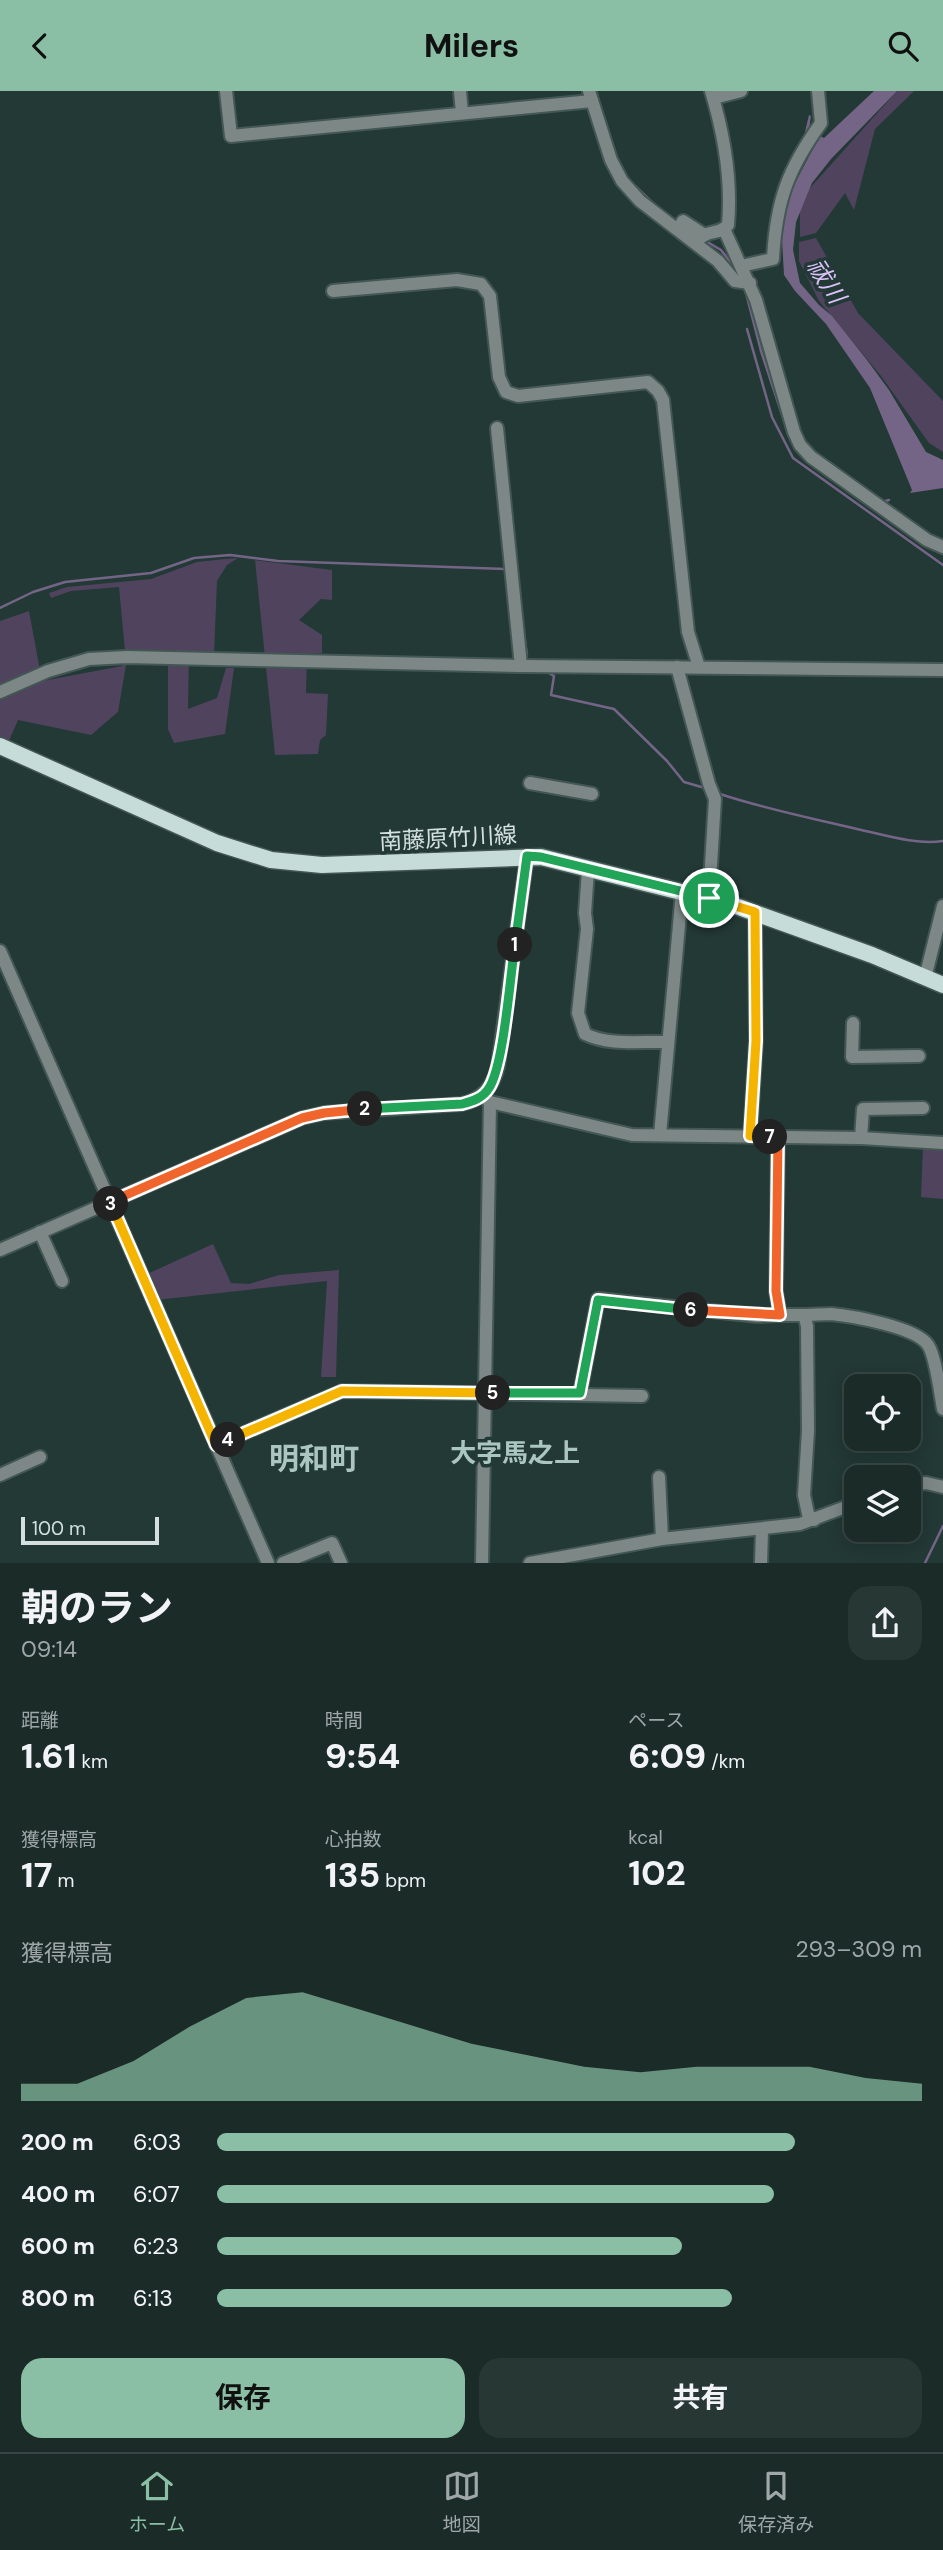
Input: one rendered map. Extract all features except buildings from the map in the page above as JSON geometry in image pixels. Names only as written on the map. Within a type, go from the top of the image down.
[{"type":"main road","name":"南藤原竹川線","points":[[0,746],[217,843],[271,860],[294,864],[335,865],[541,857],[709,898],[755,912],[872,955],[943,985]]},
{"type":"street","points":[[226,91],[231,136],[462,113],[591,96],[611,160],[622,181],[640,201],[700,238],[734,282],[750,283]]},
{"type":"street","points":[[460,91],[462,113]]},
{"type":"street","points":[[700,238],[724,229],[728,225],[729,214],[729,179],[713,95],[741,91]]},
{"type":"street","points":[[741,266],[773,259],[779,206],[787,179],[821,123],[818,91]]},
{"type":"street","points":[[724,229],[750,283],[800,445],[811,457],[873,503],[927,540],[943,547]]},
{"type":"street","points":[[333,291],[457,280],[481,284],[490,296],[499,377],[506,392],[518,396],[648,382],[658,391],[663,400],[688,632],[699,667]]},
{"type":"street","points":[[497,428],[521,666]]},
{"type":"street","points":[[0,692],[48,671],[89,659],[127,657],[521,666],[943,670]]},
{"type":"street","points":[[677,667],[705,772],[715,799],[709,898]]},
{"type":"street","points":[[530,783],[592,794]]},
{"type":"street","points":[[482,1563],[486,1099],[498,1066],[527,856]]},
{"type":"street","points":[[588,870],[585,913],[587,929],[578,1013],[585,1034],[594,1039],[667,1042]]},
{"type":"street","points":[[660,1135],[682,892]]},
{"type":"street","points":[[925,978],[943,906]]},
{"type":"street","points":[[750,1136],[756,1041],[755,912]]},
{"type":"street","points":[[0,951],[268,1563]]},
{"type":"street","points":[[853,1023],[852,1057],[919,1056]]},
{"type":"street","points":[[0,1250],[313,1115],[462,1104],[486,1099],[620,1132],[862,1138],[943,1143]]},
{"type":"street","points":[[862,1138],[863,1109],[923,1108]]},
{"type":"street","points":[[778,1137],[776,1291],[780,1315]]},
{"type":"street","points":[[40,1232],[62,1280]]},
{"type":"street","points":[[580,1393],[598,1300],[758,1316],[830,1314],[899,1329],[919,1337],[928,1346],[938,1372],[943,1409]]},
{"type":"street","points":[[804,1315],[807,1326],[804,1495],[808,1514],[814,1520]]},
{"type":"street","points":[[216,1445],[342,1391],[642,1396]]},
{"type":"street","points":[[0,1475],[40,1457]]},
{"type":"street","points":[[659,1477],[662,1539]]},
{"type":"street","points":[[921,1484],[943,1487]]},
{"type":"street","points":[[530,1563],[662,1539],[762,1530],[814,1520],[844,1508]]},
{"type":"street","points":[[761,1563],[762,1530]]},
{"type":"street","points":[[283,1563],[332,1542],[341,1563]]},
{"type":"shaded area","points":[[874,91],[897,91],[831,159],[812,183],[796,222],[793,250],[800,283],[832,316],[867,360],[889,390],[926,452],[943,460],[943,488],[910,493],[912,490],[870,388],[826,324],[784,275],[782,240],[786,207],[816,143],[805,132],[809,115],[809,130],[824,138]]},
{"type":"shaded area","points":[[897,91],[914,91],[875,129],[854,210],[845,193],[816,233],[800,237],[800,211],[810,188]]},
{"type":"shaded area","points":[[816,238],[858,313],[943,401],[943,452],[929,443],[881,376],[819,301],[799,261],[799,242]]},
{"type":"shaded area","points":[[238,558],[227,565],[217,581],[214,655],[189,655],[188,709],[217,698],[226,668],[234,668],[225,734],[174,743],[168,729],[168,655],[128,653],[118,712],[91,735],[18,720],[8,743],[0,740],[0,621],[29,611],[42,681],[122,666],[125,651],[119,587],[71,591],[51,598],[49,593],[67,587],[151,579],[197,562]]},
{"type":"shaded area","points":[[255,560],[332,570],[332,600],[321,599],[299,620],[322,635],[322,653],[307,654],[306,693],[328,694],[326,735],[320,740],[318,754],[275,755]]},
{"type":"shaded area","points":[[923,1147],[943,1150],[943,1199],[921,1197]]},
{"type":"shaded area","points":[[213,1244],[231,1283],[249,1284],[279,1275],[339,1270],[336,1377],[321,1377],[327,1281],[156,1300],[145,1275]]},
{"type":"waterway","points":[[596,91],[599,101]]},
{"type":"waterway","points":[[635,186],[656,206]]},
{"type":"waterway","points":[[704,240],[721,250],[735,268]]},
{"type":"waterway","points":[[746,293],[761,351],[789,436],[798,452]]},
{"type":"waterway","points":[[747,329],[772,417],[793,458],[943,565]]},
{"type":"waterway","points":[[882,502],[889,500]]},
{"type":"waterway","points":[[862,501],[925,546],[943,554]]},
{"type":"waterway","points":[[0,608],[33,592],[65,582],[151,573],[194,558],[230,555],[278,561],[505,569]]},
{"type":"waterway","points":[[522,620],[527,655]]},
{"type":"waterway","points":[[547,672],[554,676],[551,695],[614,709],[667,761],[684,782],[705,788]]},
{"type":"waterway","points":[[720,794],[771,809],[911,841],[943,841]]},
{"type":"waterway","points":[[925,1563],[943,1526]]},
{"type":"district","name":"大字馬之上","points":[[515,1453]]},
{"type":"district","name":"明和町","points":[[314,1459]]},
{"type":"route","points":[[527,856],[541,857],[709,898],[755,912],[756,1041],[750,1136],[778,1137],[776,1291],[780,1315],[758,1316],[598,1300],[580,1393],[342,1391],[216,1445],[110,1202],[302,1118],[349,1110],[462,1104],[482,1096],[492,1083],[498,1066],[527,856]]},
{"type":"water label","name":"祓川","points":[[826,281]]}]
